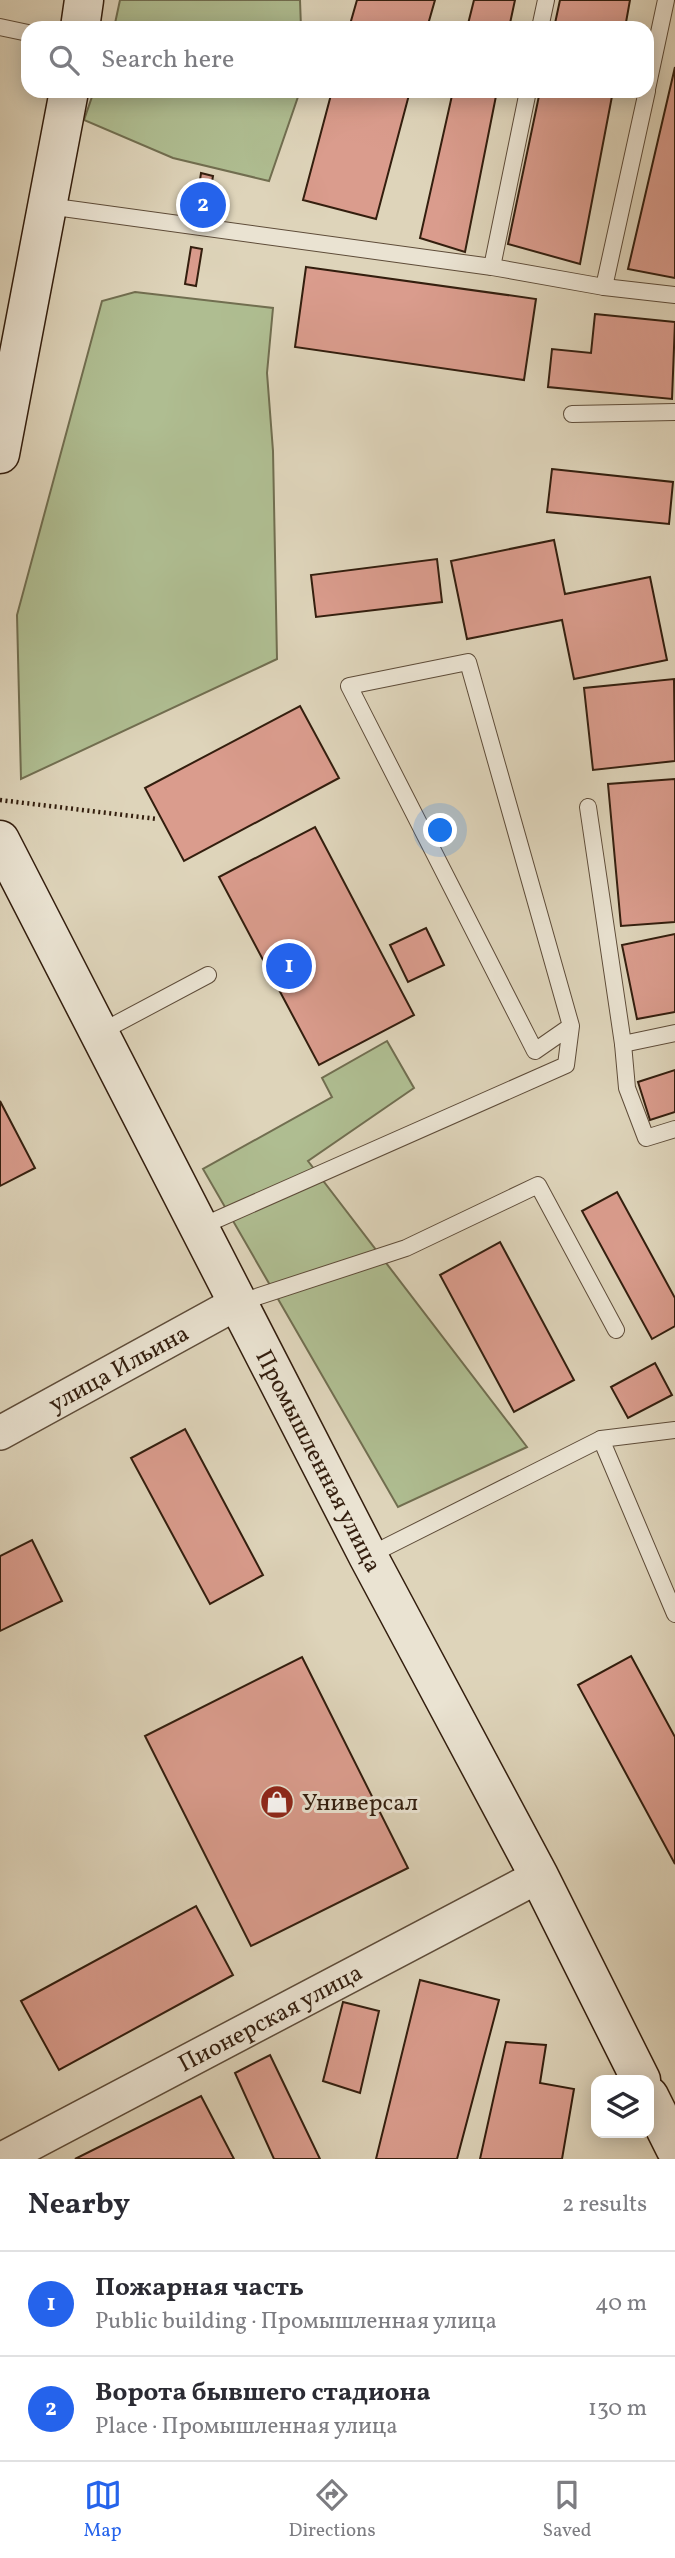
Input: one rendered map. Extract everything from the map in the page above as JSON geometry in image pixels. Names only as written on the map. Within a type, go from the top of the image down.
[{"type":"main road","points":[[81,21],[84,0]]},
{"type":"main road","points":[[0,454],[4,412],[48,206],[68,98]]},
{"type":"main road","name":"Промышленная улица","points":[[0,841],[368,1556],[539,1876],[638,2075]]},
{"type":"main road","points":[[654,2106],[675,2148]]},
{"type":"street","name":"улица Ильина","points":[[0,1433],[237,1303]]},
{"type":"street","name":"Пионерская улица","points":[[2,2159],[539,1876]]},
{"type":"lane","points":[[542,21],[546,0]]},
{"type":"lane","points":[[654,57],[666,0]]},
{"type":"lane","points":[[0,27],[21,32]]},
{"type":"lane","points":[[492,267],[527,98]]},
{"type":"lane","points":[[604,287],[645,98]]},
{"type":"lane","points":[[48,206],[675,295]]},
{"type":"lane","points":[[572,414],[675,412]]},
{"type":"lane","points":[[198,1228],[566,1065],[571,1026],[468,662],[349,686],[535,1051],[571,1026]]},
{"type":"lane","points":[[588,807],[627,1088],[646,1138],[675,1129]]},
{"type":"lane","points":[[98,1033],[208,975]]},
{"type":"lane","points":[[623,1044],[675,1033]]},
{"type":"lane","points":[[237,1303],[406,1248],[538,1185],[616,1330]]},
{"type":"lane","points":[[368,1556],[601,1439],[675,1430]]},
{"type":"lane","points":[[601,1439],[675,1614]]},
{"type":"path","points":[[0,800],[157,820]]},
{"type":"green space","points":[[120,0],[300,0],[301,21],[116,21]]},
{"type":"green space","points":[[92,98],[298,98],[269,181],[173,158],[84,120]]},
{"type":"green space","points":[[135,292],[273,308],[267,373],[273,451],[277,659],[21,779],[17,615],[102,301]]},
{"type":"green space","points":[[387,1041],[414,1088],[308,1161],[527,1447],[398,1507],[203,1169],[332,1097],[322,1078]]},
{"type":"building","points":[[357,0],[435,0],[429,21],[351,21]]},
{"type":"building","points":[[474,0],[515,0],[510,21],[469,21]]},
{"type":"building","points":[[560,0],[630,0],[626,21],[556,21]]},
{"type":"building","points":[[675,67],[675,278],[628,269]]},
{"type":"building","points":[[330,98],[408,98],[376,219],[303,200]]},
{"type":"building","points":[[451,98],[496,98],[465,252],[420,238]]},
{"type":"building","points":[[539,98],[612,98],[580,264],[508,244]]},
{"type":"building","points":[[201,173],[213,176],[206,216],[195,214]]},
{"type":"building","points":[[191,247],[202,249],[196,286],[185,284]]},
{"type":"building","points":[[306,267],[536,299],[524,380],[295,347]]},
{"type":"building","points":[[595,314],[675,322],[672,399],[548,387],[552,349],[591,353]]},
{"type":"building","points":[[552,469],[673,482],[669,524],[547,512]]},
{"type":"building","points":[[554,540],[565,594],[650,577],[667,660],[574,679],[562,620],[467,639],[451,561]]},
{"type":"building","points":[[437,559],[442,602],[316,617],[311,575]]},
{"type":"building","points":[[674,679],[675,761],[593,770],[584,688]]},
{"type":"building","points":[[300,706],[339,778],[184,861],[145,788]]},
{"type":"building","points":[[675,779],[675,922],[621,926],[608,784]]},
{"type":"building","points":[[315,827],[414,1015],[319,1065],[219,877]]},
{"type":"building","points":[[426,928],[444,965],[408,982],[390,945]]},
{"type":"building","points":[[675,934],[675,1012],[637,1019],[622,945]]},
{"type":"building","points":[[675,1070],[675,1112],[650,1120],[638,1082]]},
{"type":"building","points":[[0,1101],[35,1168],[0,1186]]},
{"type":"building","points":[[617,1192],[675,1298],[675,1326],[652,1339],[582,1211]]},
{"type":"building","points":[[500,1242],[574,1380],[514,1412],[440,1275]]},
{"type":"building","points":[[655,1363],[672,1395],[628,1418],[611,1387]]},
{"type":"building","points":[[185,1429],[263,1575],[210,1604],[131,1458]]},
{"type":"building","points":[[32,1540],[62,1601],[0,1631],[0,1556]]},
{"type":"building","points":[[631,1656],[675,1737],[675,1864],[578,1685]]},
{"type":"building","name":"Универсал","points":[[302,1657],[408,1868],[251,1946],[145,1736]]},
{"type":"building","points":[[196,1906],[233,1975],[59,2070],[21,2001]]},
{"type":"building","points":[[420,1980],[499,2000],[457,2159],[376,2159]]},
{"type":"building","points":[[343,2002],[379,2011],[360,2093],[323,2081]]},
{"type":"building","points":[[506,2042],[546,2045],[540,2083],[574,2089],[562,2159],[480,2159]]},
{"type":"building","points":[[270,2055],[320,2159],[274,2159],[235,2073]]},
{"type":"building","points":[[201,2096],[234,2159],[75,2159]]},
{"type":"place","name":"Ворота бывшего стадиона","points":[[203,205]]},
{"type":"place","name":"Пожарная часть","points":[[289,966]]},
{"type":"place","name":"Универсал","points":[[277,1802]]}]
